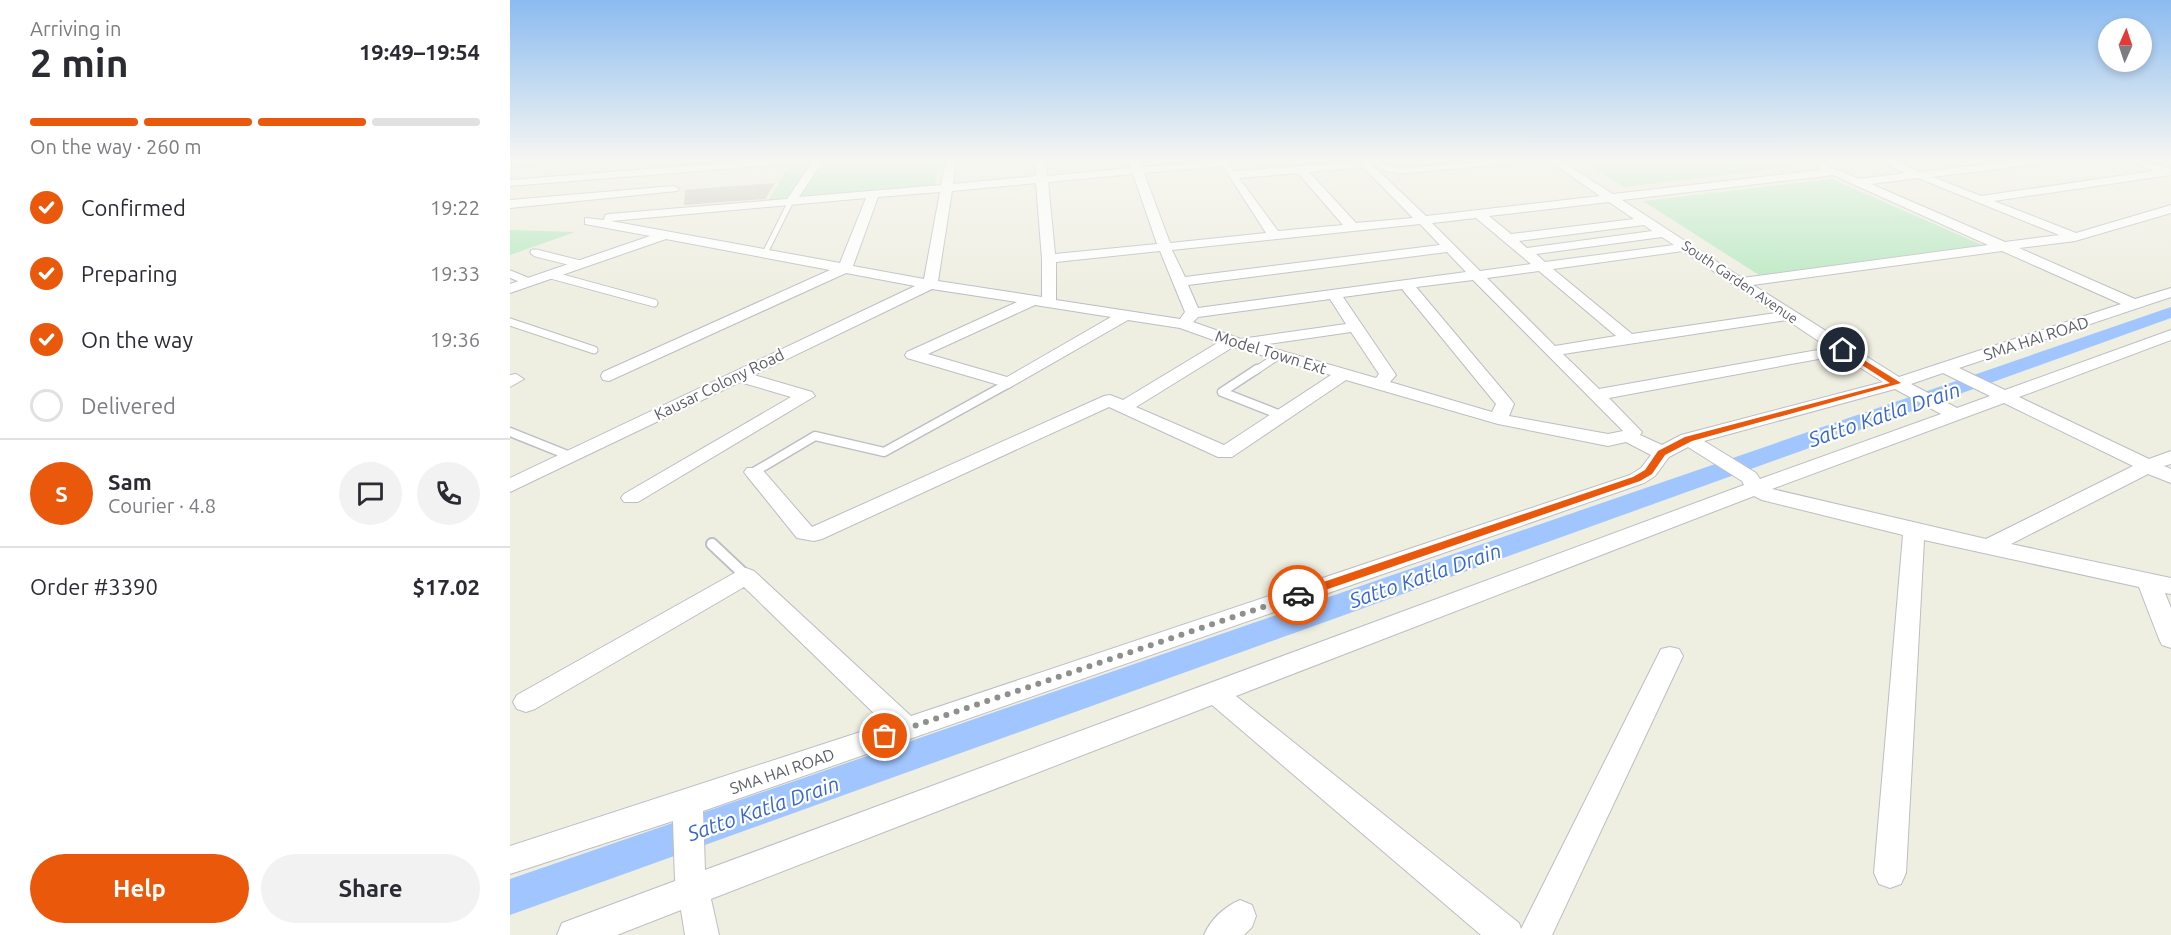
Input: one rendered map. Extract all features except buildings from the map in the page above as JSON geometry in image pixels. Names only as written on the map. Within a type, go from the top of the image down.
[{"type":"street","points":[[653,213],[660,205]]},
{"type":"street","points":[[653,213],[749,205]]},
{"type":"street","points":[[609,376],[844,268],[870,205]]},
{"type":"street","points":[[930,284],[944,205]]},
{"type":"street","points":[[1044,205],[1049,260],[1040,302],[913,355],[1009,383],[1125,315]]},
{"type":"street","points":[[1149,205],[1165,248],[1182,282],[1188,318],[1687,247]]},
{"type":"street","points":[[1253,205],[1275,237]]},
{"type":"street","points":[[1332,205],[1353,228]]},
{"type":"street","points":[[1411,205],[1477,276],[1595,395],[1629,426],[1633,432],[1629,436],[1662,453]]},
{"type":"street","points":[[1049,260],[1557,205]]},
{"type":"street","name":"South Garden Avenue","points":[[1623,205],[1843,350],[1904,387],[1952,412]]},
{"type":"street","points":[[1908,205],[2136,305]]},
{"type":"street","points":[[1993,205],[2074,237]]},
{"type":"street","points":[[1740,282],[2074,237],[2171,208]]},
{"type":"street","points":[[1494,226],[1631,210]]},
{"type":"street","name":"Model Town Ext","points":[[653,213],[589,221],[1040,302],[1125,315],[1188,318],[1236,343],[1281,354],[1498,419],[1608,440],[1629,436]]},
{"type":"street","points":[[1479,214],[1629,339]]},
{"type":"street","points":[[1508,238],[1647,221]]},
{"type":"street","points":[[1524,252],[1665,233]]},
{"type":"street","points":[[510,289],[665,235]]},
{"type":"street","points":[[1182,282],[1452,248]]},
{"type":"street","name":"Kausar Colony Road","points":[[510,486],[736,375],[930,284]]},
{"type":"street","points":[[1407,286],[1505,404],[1498,419]]},
{"type":"street","name":"SMA HAI ROAD","points":[[510,860],[688,816],[906,728],[1637,479],[1648,472],[1662,453],[1688,439],[1904,387],[2171,292]]},
{"type":"street","points":[[1335,296],[1388,375],[1380,383]]},
{"type":"street","points":[[1551,351],[1789,315]]},
{"type":"street","points":[[1123,408],[1236,343],[1354,327]]},
{"type":"street","points":[[574,935],[691,881],[1216,694],[1753,483],[2171,335]]},
{"type":"street","points":[[1595,395],[1843,350]]},
{"type":"street","points":[[1952,371],[2171,477]]},
{"type":"street","points":[[754,472],[806,533],[814,534],[1110,400],[1123,408],[1225,453],[1344,374]]},
{"type":"street","points":[[631,498],[806,396],[736,375]]},
{"type":"street","points":[[1688,439],[1769,496],[1914,531],[2160,584],[2171,639]]},
{"type":"street","points":[[1988,547],[2148,466],[2171,458]]},
{"type":"street","points":[[1890,873],[1914,531]]},
{"type":"street","points":[[526,702],[746,576],[906,728]]},
{"type":"street","points":[[1535,935],[1670,656]]},
{"type":"street","points":[[1216,694],[1507,935]]},
{"type":"street","points":[[688,816],[691,881],[702,935]]},
{"type":"lane","points":[[765,254],[788,205]]},
{"type":"lane","points":[[533,252],[580,264]]},
{"type":"lane","points":[[510,274],[529,282]]},
{"type":"lane","points":[[550,274],[654,303]]},
{"type":"lane","points":[[510,322],[594,350]]},
{"type":"lane","points":[[1281,354],[1222,392],[1283,416]]},
{"type":"lane","points":[[754,472],[815,436],[884,452],[1009,383]]},
{"type":"lane","points":[[510,432],[570,456]]},
{"type":"lane","points":[[712,544],[746,576]]},
{"type":"green space","points":[[1649,205],[1890,205],[1982,245],[1759,275]]},
{"type":"green space","points":[[510,230],[575,232],[510,255]]},
{"type":"waterway","name":"Satto Katla Drain","points":[[510,897],[2171,312]]},
{"type":"way so far","points":[[885,736],[1298,595]]},
{"type":"route","points":[[1298,595],[1637,479],[1648,472],[1662,453],[1688,439],[1897,383],[1843,350]]}]
